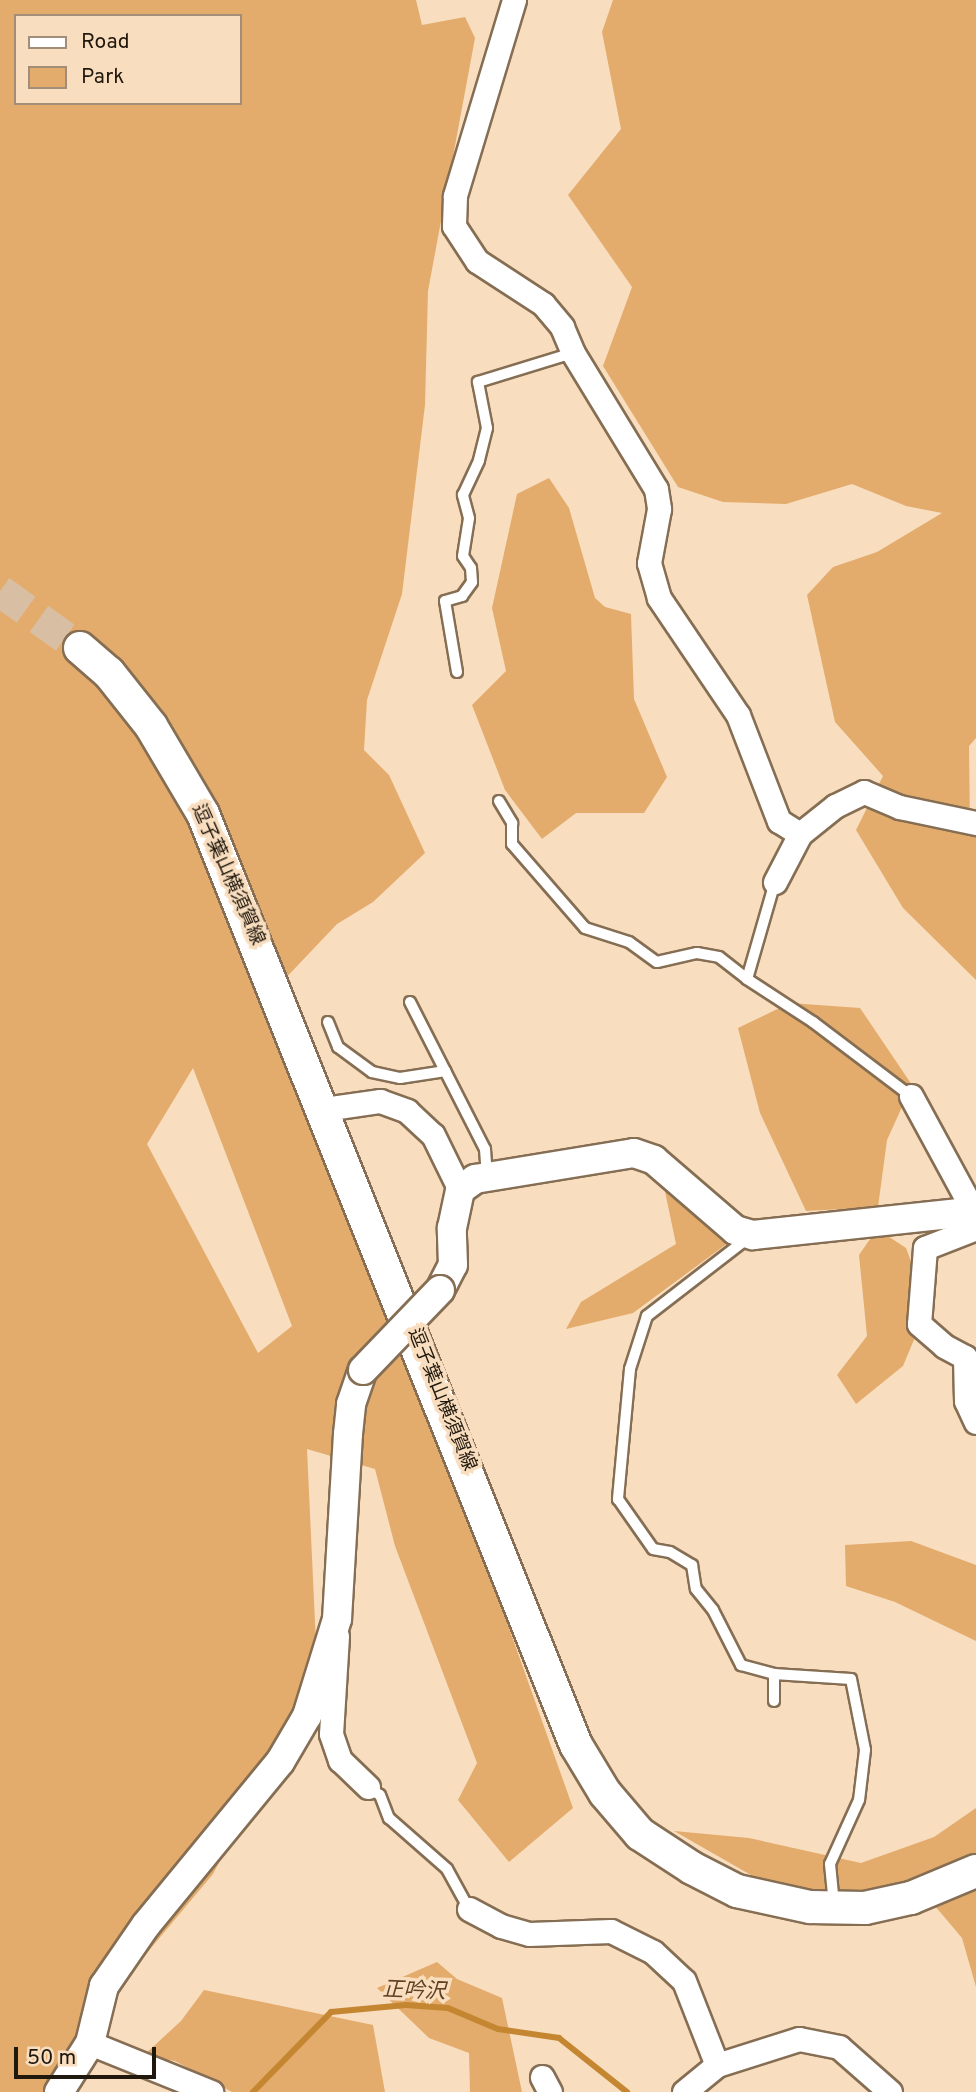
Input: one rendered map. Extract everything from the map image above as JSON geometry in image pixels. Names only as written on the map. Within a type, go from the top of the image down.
[{"type":"main road","name":"逗子葉山横須賀線","points":[[80,648],[109,673],[151,726],[203,814],[324,1109],[576,1745],[605,1793],[640,1834],[737,1891],[810,1907],[865,1908],[911,1898],[975,1872]]},
{"type":"street","points":[[514,0],[455,196],[454,226],[477,261],[543,304],[562,327],[573,352],[656,489],[659,509],[649,563],[659,597],[738,715],[779,821],[800,834]]},
{"type":"street","points":[[775,883],[800,834],[835,806],[864,792],[900,807],[976,823]]},
{"type":"street","points":[[911,1096],[975,1216]]},
{"type":"street","points":[[324,1109],[380,1101],[407,1111],[433,1135],[460,1189],[452,1228],[451,1274],[440,1290],[363,1370],[351,1404],[337,1619],[337,1691],[331,1734],[340,1760],[368,1787]]},
{"type":"street","points":[[460,1189],[487,1177],[634,1153],[654,1160],[735,1230],[753,1235],[975,1216]]},
{"type":"street","points":[[975,1216],[925,1248],[919,1324],[944,1346],[965,1357],[967,1401],[976,1422]]},
{"type":"street","points":[[59,2092],[90,2043],[104,1986],[146,1925],[280,1762],[307,1716],[337,1619]]},
{"type":"street","points":[[469,1909],[529,1934],[611,1931],[653,1952],[684,1981],[717,2065]]},
{"type":"street","points":[[684,2092],[717,2065],[799,2039],[826,2042],[839,2047],[890,2092]]},
{"type":"street","points":[[90,2043],[211,2092]]},
{"type":"lane","points":[[457,672],[445,601],[461,596],[472,582],[471,568],[463,556],[468,518],[463,495],[480,460],[487,428],[478,382],[573,352]]},
{"type":"lane","points":[[499,801],[512,823],[512,844],[585,928],[629,942],[657,962],[697,953],[719,957],[747,979],[813,1022],[911,1096]]},
{"type":"lane","points":[[747,979],[775,883]]},
{"type":"lane","points":[[410,1002],[485,1149],[487,1177]]},
{"type":"lane","points":[[328,1021],[338,1047],[372,1072],[400,1078],[444,1070]]},
{"type":"lane","points":[[753,1235],[647,1317],[629,1369],[618,1499],[653,1549],[670,1552],[692,1565],[696,1589],[713,1610],[741,1665],[774,1674],[850,1679],[865,1750],[859,1800],[830,1864],[834,1908]]},
{"type":"lane","points":[[774,1674],[774,1700]]},
{"type":"lane","points":[[368,1787],[380,1795],[389,1818],[447,1869],[469,1909]]},
{"type":"green space","points":[[0,0],[416,0],[422,25],[465,17],[475,38],[428,291],[425,405],[402,594],[367,700],[364,750],[389,775],[425,853],[373,902],[337,924],[280,984],[573,1808],[509,1862],[458,1800],[477,1763],[395,1546],[375,1469],[307,1449],[316,1644],[306,1697],[213,1874],[74,2040],[48,2092],[0,2092]],"holes":[[[193,1068],[292,1326],[258,1353],[147,1144]]]},
{"type":"green space","points":[[613,0],[976,0],[976,738],[969,746],[970,829],[976,831],[976,980],[903,908],[856,830],[883,776],[835,722],[807,595],[833,567],[877,552],[942,513],[906,506],[852,484],[786,504],[723,502],[678,487],[603,366],[632,287],[568,195],[621,129],[602,32]]},
{"type":"green space","points":[[549,478],[569,508],[595,598],[605,607],[631,614],[634,699],[667,777],[644,813],[576,813],[542,839],[505,790],[472,705],[506,671],[492,608],[517,494]]},
{"type":"green space","points":[[790,1003],[860,1008],[912,1085],[887,1140],[878,1207],[806,1211],[760,1113],[738,1028]]},
{"type":"green space","points":[[663,1182],[732,1240],[633,1313],[566,1329],[581,1302],[676,1244]]},
{"type":"green space","points":[[877,1229],[906,1248],[928,1306],[903,1366],[856,1404],[837,1375],[867,1336],[859,1255]]},
{"type":"green space","points":[[911,1541],[976,1565],[976,1641],[895,1602],[846,1586],[845,1545]]},
{"type":"green space","points":[[976,1808],[976,1987],[962,1938],[935,1906],[772,1887],[674,1831],[749,1838],[861,1863],[934,1837]]},
{"type":"green space","points":[[437,1962],[457,1979],[502,1998],[522,2092],[470,2092],[469,2053],[429,2038],[377,1988]]},
{"type":"green space","points":[[204,1990],[373,2025],[385,2092],[232,2092],[175,2061],[143,2056],[181,2021]]},
{"type":"waterway","name":"正吟沢","points":[[253,2092],[331,2012],[406,2005],[448,2008],[498,2029],[559,2038],[627,2092]]},
{"type":"tunnel","points":[[0,591],[80,648]]}]
